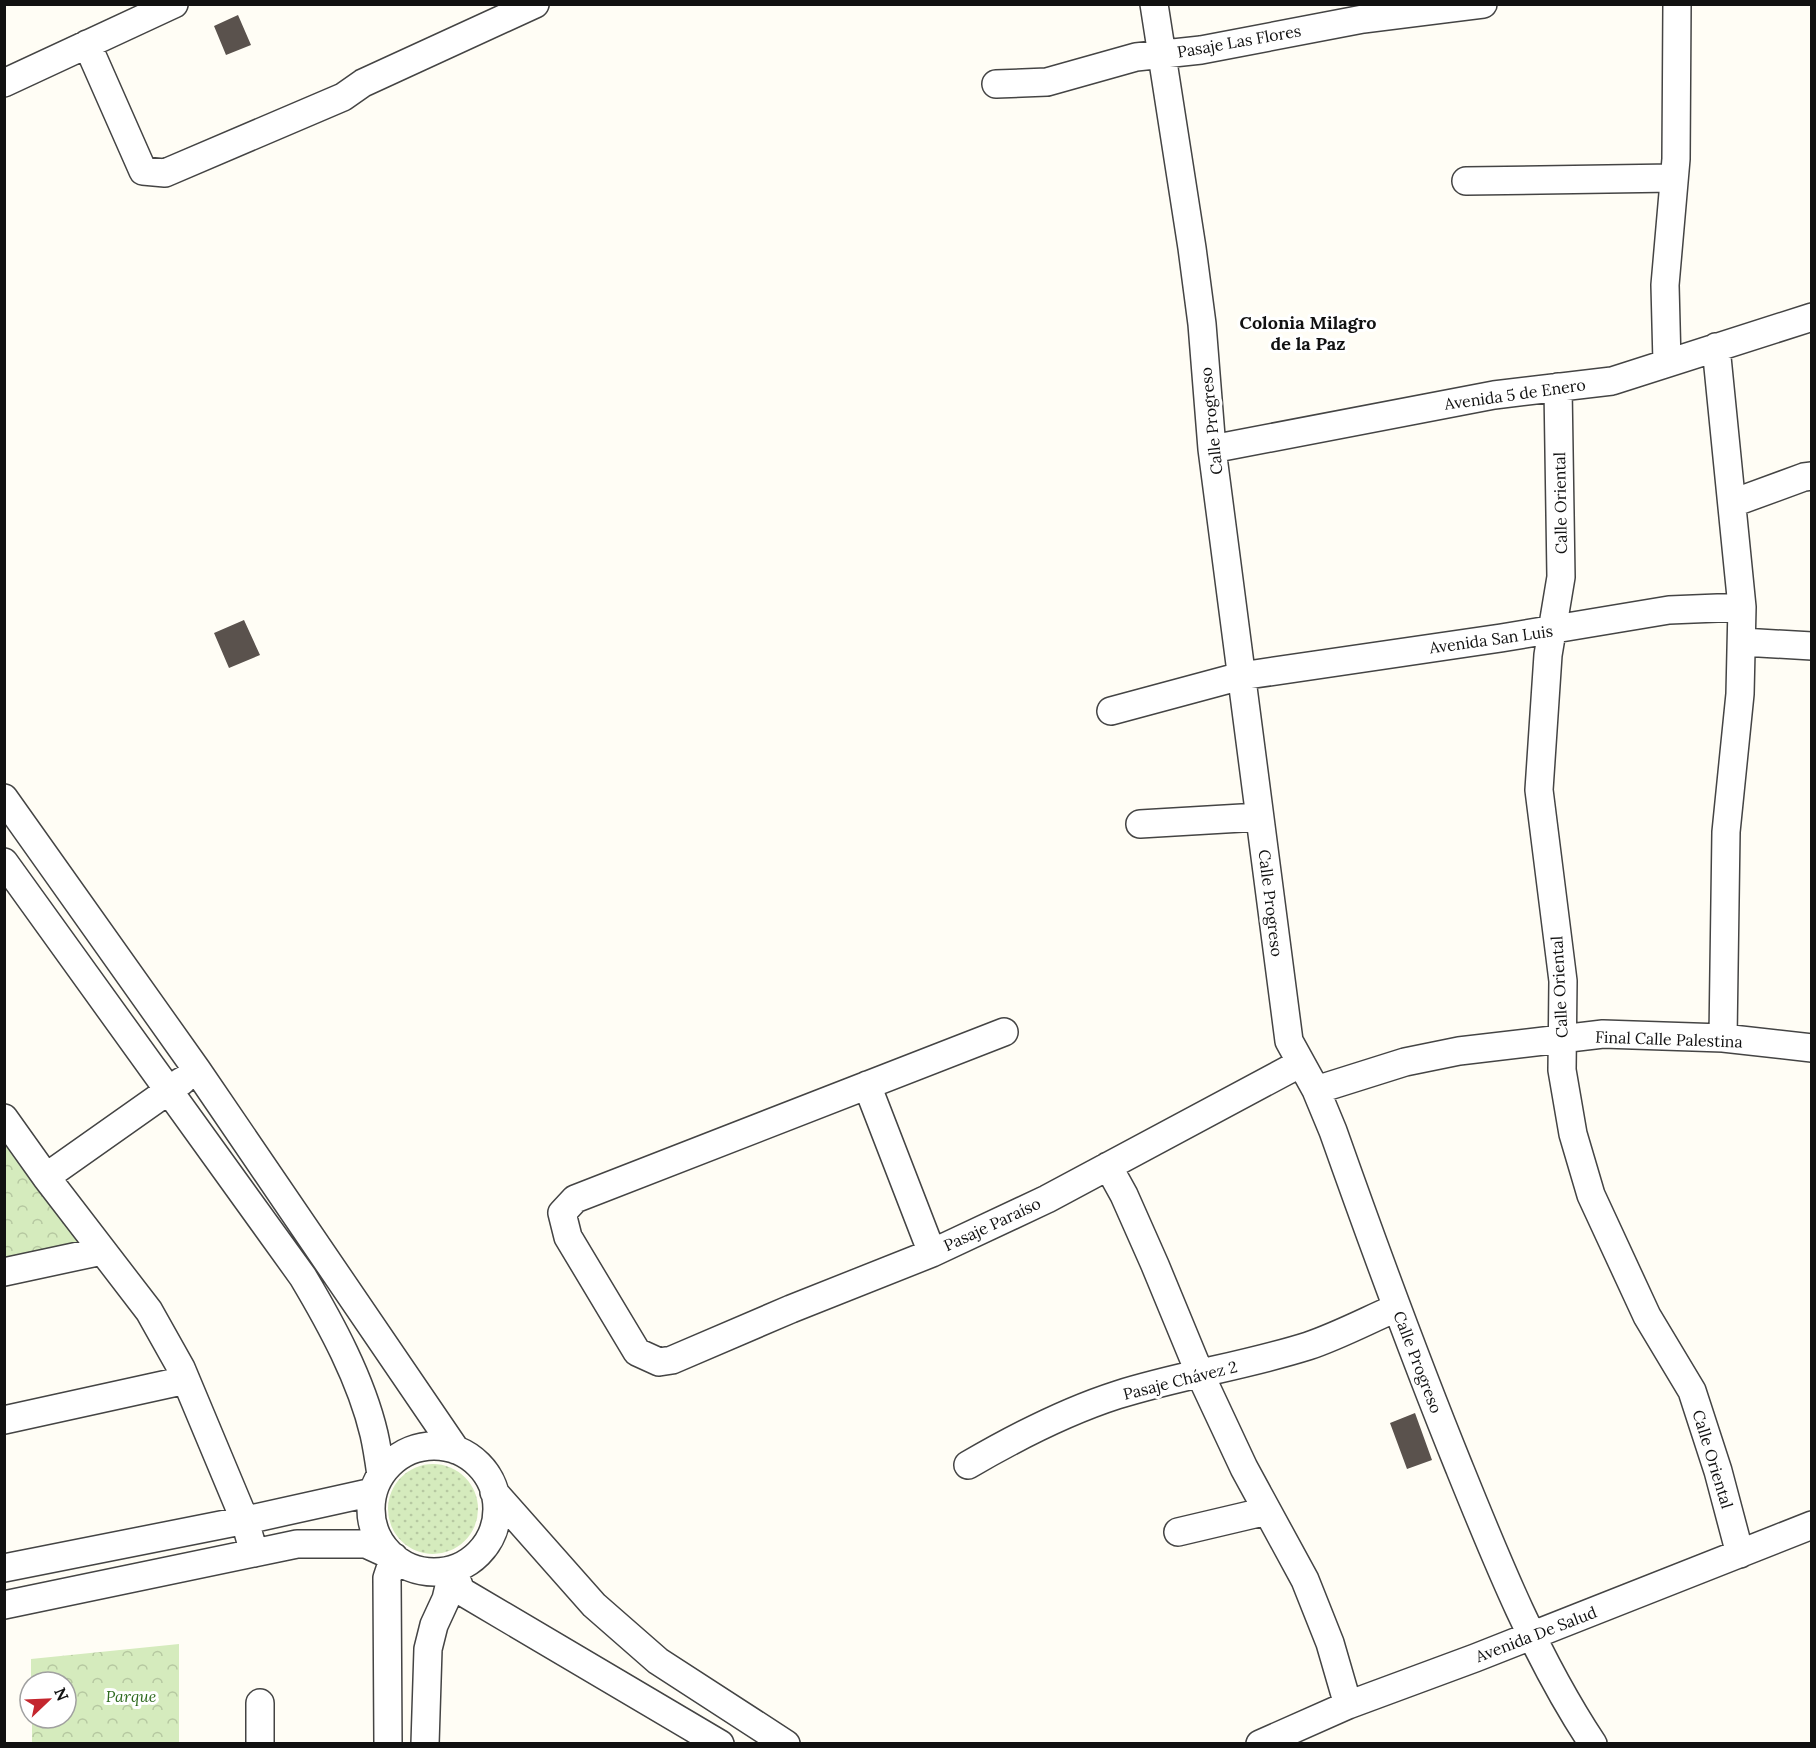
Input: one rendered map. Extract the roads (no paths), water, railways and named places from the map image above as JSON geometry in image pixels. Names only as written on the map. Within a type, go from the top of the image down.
[{"type":"street","points":[[4,83],[174,4]]},
{"type":"street","points":[[87,44],[143,171],[165,172],[343,97],[363,83],[535,4]]},
{"type":"street","name":"Calle Progreso","points":[[1154,4],[1199,302],[1212,449],[1289,1041],[1316,1090],[1333,1131],[1396,1308],[1509,1589],[1576,1718],[1593,1743]]},
{"type":"street","name":"Pasaje Las Flores","points":[[996,84],[1047,82],[1136,57],[1201,50],[1362,12],[1483,4]]},
{"type":"street","points":[[1667,363],[1665,285],[1674,178],[1677,4]]},
{"type":"street","points":[[1466,181],[1674,178]]},
{"type":"street","name":"Avenida 5 de Enero","points":[[1212,449],[1494,395],[1612,381],[1812,317]]},
{"type":"street","points":[[1716,347],[1742,607],[1740,694],[1726,832],[1723,1038]]},
{"type":"street","name":"Calle Oriental","points":[[1558,387],[1561,577],[1547,665],[1539,790],[1563,981],[1562,1070],[1573,1134],[1591,1195],[1647,1316],[1692,1391],[1718,1471],[1740,1554]]},
{"type":"street","points":[[1733,503],[1812,476]]},
{"type":"street","name":"Avenida San Luis","points":[[1111,711],[1241,676],[1552,630],[1669,610],[1742,607]]},
{"type":"street","points":[[1742,642],[1812,646]]},
{"type":"street","points":[[4,798],[197,1070],[456,1450]]},
{"type":"street","points":[[1140,824],[1259,817]]},
{"type":"street","points":[[4,862],[303,1277],[330,1323],[363,1403],[373,1432],[377,1483]]},
{"type":"street","points":[[932,1253],[867,1086],[1004,1032]]},
{"type":"street","name":"Final Calle Palestina","points":[[1316,1090],[1405,1062],[1459,1051],[1603,1034],[1723,1038],[1812,1048]]},
{"type":"street","name":"Pasaje Paraíso","points":[[867,1086],[575,1199],[562,1213],[568,1237],[637,1352],[659,1362],[672,1360],[791,1308],[932,1253],[1047,1199],[1301,1063]]},
{"type":"street","points":[[46,1177],[197,1070]]},
{"type":"street","points":[[4,1118],[46,1177],[149,1311],[186,1380],[245,1521],[254,1553]]},
{"type":"street","points":[[1108,1166],[1124,1195],[1200,1374],[1244,1468],[1305,1580],[1330,1643],[1348,1705]]},
{"type":"street","points":[[4,1272],[102,1251]]},
{"type":"street","name":"Pasaje Chávez 2","points":[[968,1465],[1012,1439],[1068,1413],[1118,1394],[1254,1362],[1311,1345],[1396,1308]]},
{"type":"street","points":[[4,1420],[186,1380]]},
{"type":"street","points":[[4,1605],[297,1544],[366,1544],[413,1569],[426,1572],[453,1570],[466,1564],[486,1545],[496,1520],[494,1492],[489,1479],[469,1457],[456,1450],[426,1447],[411,1450],[398,1457],[377,1483],[370,1505],[371,1519],[381,1544],[392,1556]]},
{"type":"street","points":[[4,1568],[245,1521],[377,1483]]},
{"type":"street","points":[[494,1492],[594,1605],[658,1661],[786,1743]]},
{"type":"street","points":[[1178,1532],[1267,1511]]},
{"type":"street","name":"Avenida De Salud","points":[[1260,1743],[1348,1705],[1812,1525]]},
{"type":"street","points":[[388,1743],[387,1578],[392,1556]]},
{"type":"street","points":[[453,1570],[461,1591],[720,1743]]},
{"type":"street","points":[[425,1743],[428,1649],[434,1625],[446,1599],[453,1570]]},
{"type":"street","points":[[680,1721],[696,1685]]},
{"type":"street","points":[[260,1703],[260,1743]]},
{"type":"district","name":"Colonia Milagro de la Paz","points":[[1308,332]]},
{"type":"park label","name":"Parque","points":[[131,1696]]}]
